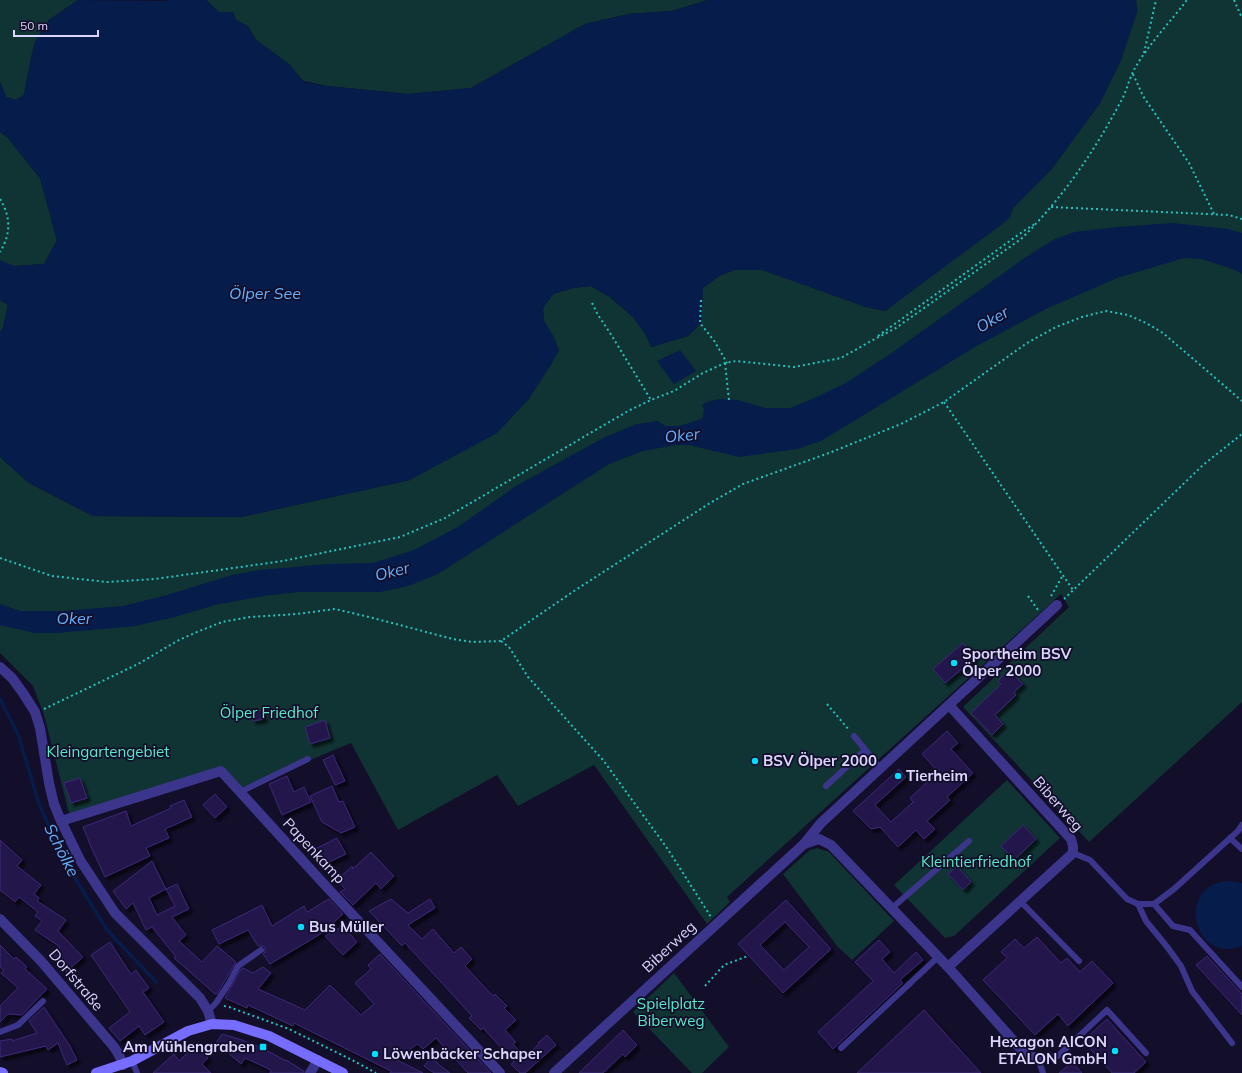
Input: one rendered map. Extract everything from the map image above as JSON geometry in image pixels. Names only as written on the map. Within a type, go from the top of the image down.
[{"type":"main road","points":[[96,1073],[127,1063],[188,1031],[212,1024],[234,1025],[269,1036],[343,1073]]},
{"type":"street","name":"Biberweg","points":[[554,1073],[804,844],[822,823],[880,768],[1057,605]]},
{"type":"street","points":[[0,667],[12,678],[35,712],[40,728],[54,804],[80,860],[115,912],[200,998],[208,1011],[212,1024]]},
{"type":"street","name":"Biberweg","points":[[948,967],[1073,854],[1073,846],[1070,839],[949,705]]},
{"type":"street","name":"Papenkamp","points":[[61,821],[221,771],[500,1073]]},
{"type":"street","points":[[804,844],[819,839],[831,845],[948,967],[1027,1056],[1038,1058]]},
{"type":"street","name":"Dorfstraße","points":[[0,919],[41,961],[127,1063]]},
{"type":"street","points":[[310,1073],[318,1060]]},
{"type":"lane","points":[[854,736],[880,768]]},
{"type":"lane","points":[[826,786],[865,750]]},
{"type":"lane","points":[[240,792],[308,759]]},
{"type":"lane","points":[[1073,854],[1090,860],[1127,899],[1138,904],[1154,904],[1174,889],[1240,830],[1242,825]]},
{"type":"lane","points":[[1230,838],[1242,849]]},
{"type":"lane","points":[[892,908],[969,841]]},
{"type":"lane","points":[[1020,901],[1079,961]]},
{"type":"lane","points":[[1138,904],[1146,921],[1181,966],[1192,992],[1232,1043]]},
{"type":"lane","points":[[1154,904],[1173,926],[1190,930],[1242,987]]},
{"type":"lane","points":[[208,1011],[229,983],[238,966],[261,950]]},
{"type":"lane","points":[[841,1048],[938,957]]},
{"type":"lane","points":[[0,1032],[18,1025],[43,1001]]},
{"type":"lane","points":[[1043,1073],[1038,1058],[1058,1056],[1107,1010],[1146,1053]]},
{"type":"lane","points":[[127,1063],[137,1073]]},
{"type":"path","points":[[1143,55],[1156,0]]},
{"type":"path","points":[[0,558],[52,576],[108,582],[156,579],[283,561],[400,537],[445,518],[628,411],[674,391],[703,373],[726,363],[736,361],[794,367],[842,358],[896,328],[1021,239],[1038,222],[1076,175],[1099,141],[1122,99],[1132,74],[1143,55],[1187,0]]},
{"type":"path","points":[[1234,0],[1242,18]]},
{"type":"path","points":[[1132,74],[1143,96],[1189,163],[1214,214]]},
{"type":"path","points":[[0,199],[6,208],[9,224],[3,247],[0,252]]},
{"type":"path","points":[[1051,207],[1214,214],[1229,215],[1242,219]]},
{"type":"path","points":[[871,341],[1038,222]]},
{"type":"path","points":[[701,300],[700,323],[716,342],[726,363],[729,400]]},
{"type":"path","points":[[592,303],[651,400]]},
{"type":"path","points":[[501,642],[574,592],[704,507],[743,484],[829,453],[902,424],[944,402],[1027,343],[1056,327],[1082,317],[1106,311],[1128,315],[1146,323],[1162,333],[1242,401]]},
{"type":"path","points":[[944,402],[1073,590]]},
{"type":"path","points":[[1057,605],[1204,465],[1242,434]]},
{"type":"path","points":[[1028,596],[1044,618]]},
{"type":"path","points":[[35,712],[138,664],[197,632],[222,622],[250,617],[335,609],[369,616],[453,639],[472,642],[501,642],[509,647],[528,677],[603,760],[667,848],[716,924]]},
{"type":"path","points":[[827,704],[844,724]]},
{"type":"path","points":[[706,986],[724,965],[748,956]]},
{"type":"path","points":[[216,1002],[219,1006],[229,1007],[289,1029],[376,1073]]},
{"type":"green space","points":[[0,0],[78,0],[49,20],[35,42],[24,95],[16,100],[6,97],[0,82]]},
{"type":"green space","points":[[206,0],[708,0],[672,11],[629,14],[585,24],[471,88],[408,94],[327,86],[303,81],[289,64],[256,40],[248,26],[236,20],[233,12],[219,12]]},
{"type":"green space","points":[[1136,0],[1242,0],[1242,702],[1089,842],[963,707],[1069,607],[1061,594],[727,897],[730,902],[707,924],[594,765],[518,806],[497,775],[398,830],[351,743],[238,790],[221,770],[70,817],[44,715],[33,686],[0,653],[0,457],[29,483],[93,516],[241,517],[410,480],[528,400],[559,350],[544,321],[543,308],[553,294],[573,288],[591,286],[610,297],[633,317],[646,335],[651,347],[688,336],[701,323],[703,288],[719,276],[734,270],[763,270],[866,307],[885,311],[1010,217],[1013,208],[1051,170],[1100,103],[1121,60],[1137,12]]},
{"type":"green space","points":[[0,132],[7,137],[40,178],[57,240],[44,264],[14,266],[0,283]]},
{"type":"green space","points":[[0,300],[8,305],[3,328],[0,332]]},
{"type":"green space","name":"Kleintierfriedhof","points":[[1007,780],[1060,838],[954,936],[945,938],[894,885]]},
{"type":"green space","points":[[817,848],[829,852],[894,921],[852,960],[837,946],[783,874],[810,850]]},
{"type":"green space","name":"Spielplatz Biberweg","points":[[674,973],[729,1047],[702,1073],[692,1073],[633,1012]]},
{"type":"water","name":"Ölper See","points":[[78,0],[206,0],[219,12],[233,12],[236,20],[248,26],[256,40],[289,64],[303,82],[327,86],[408,94],[471,88],[585,24],[629,14],[672,11],[708,0],[1136,0],[1137,12],[1121,60],[1100,103],[1051,170],[1013,208],[1010,217],[1005,222],[885,311],[866,307],[762,270],[734,270],[719,276],[703,288],[701,323],[688,336],[651,347],[646,335],[633,317],[610,297],[591,286],[573,288],[553,294],[543,308],[544,321],[559,350],[528,400],[497,433],[410,480],[241,517],[93,516],[29,483],[0,457],[0,332],[3,328],[8,305],[0,300],[0,260],[14,266],[44,264],[57,240],[40,178],[7,137],[0,132],[0,82],[6,97],[16,100],[24,95],[35,42],[49,20]]},
{"type":"water","name":"Oker","points":[[1172,223],[1228,229],[1242,233],[1242,274],[1235,270],[1202,259],[1184,258],[1117,278],[1048,308],[975,347],[821,441],[797,449],[739,457],[689,445],[676,445],[643,451],[609,464],[438,574],[408,586],[380,592],[299,592],[263,596],[215,605],[175,617],[135,626],[57,633],[35,633],[0,625],[0,604],[20,611],[64,611],[123,606],[167,595],[232,575],[260,570],[328,564],[373,563],[414,550],[458,527],[516,486],[605,437],[637,424],[658,421],[665,426],[679,426],[702,419],[704,410],[702,405],[707,402],[720,399],[738,400],[765,408],[790,408],[846,383],[893,352],[1026,257],[1053,240],[1075,232]]},
{"type":"water","points":[[680,350],[696,371],[674,384],[657,361]]},
{"type":"water","points":[[1229,881],[1242,883],[1242,946],[1230,949],[1217,947],[1207,941],[1200,932],[1196,921],[1196,910],[1199,899],[1206,889],[1217,883]]},
{"type":"building","name":"Sportheim BSV Ölper 2000","points":[[963,643],[975,658],[945,683],[933,669]]},
{"type":"building","points":[[1009,670],[1023,684],[1014,692],[1016,695],[995,715],[1003,724],[992,735],[971,713],[1001,684],[998,681]]},
{"type":"building","points":[[262,710],[264,719],[253,721],[251,713]]},
{"type":"building","points":[[325,720],[330,738],[310,744],[305,727]]},
{"type":"building","points":[[947,731],[958,743],[951,749],[973,773],[947,797],[950,800],[927,821],[935,829],[924,839],[916,830],[898,847],[880,827],[871,829],[853,811],[899,769],[906,777],[875,805],[891,822],[913,802],[910,798],[938,772],[922,754]]},
{"type":"building","points":[[333,755],[345,781],[335,785],[323,760]]},
{"type":"building","points":[[287,776],[294,792],[304,787],[311,802],[282,815],[269,784]]},
{"type":"building","points":[[80,778],[87,798],[71,803],[64,783]]},
{"type":"building","points":[[332,786],[339,802],[343,801],[355,827],[341,833],[322,822],[310,796]]},
{"type":"building","points":[[215,794],[227,807],[215,818],[203,805]]},
{"type":"building","points":[[184,800],[192,817],[165,829],[169,838],[146,848],[150,856],[105,877],[83,827],[126,811],[131,826],[171,808],[170,806]]},
{"type":"building","points":[[1023,825],[1036,839],[1014,860],[1001,846]]},
{"type":"building","points":[[337,838],[346,854],[323,865],[315,849]]},
{"type":"building","points":[[0,840],[22,860],[17,866],[41,885],[34,894],[39,898],[37,901],[66,920],[58,931],[83,957],[66,972],[51,956],[60,947],[35,930],[42,921],[35,916],[38,912],[19,897],[15,902],[0,890]]},
{"type":"building","points":[[371,852],[394,876],[381,889],[376,883],[353,905],[340,892],[345,889],[337,880],[352,866],[353,869]]},
{"type":"building","points":[[152,861],[166,889],[177,884],[189,909],[172,917],[186,935],[179,941],[202,962],[217,946],[236,962],[217,994],[215,994],[174,958],[176,957],[152,927],[146,930],[133,903],[126,909],[113,891]],"holes":[[[166,889],[175,906],[157,915],[149,898]]]},
{"type":"building","points":[[957,866],[971,882],[963,890],[948,874]]},
{"type":"building","name":"Bus Müller","points":[[329,899],[343,914],[322,933],[270,964],[263,954],[265,952],[265,948],[263,946],[258,946],[248,930],[219,944],[212,930],[262,905],[272,926],[304,906],[307,912]]},
{"type":"building","points":[[391,899],[408,913],[430,899],[435,908],[408,925],[422,939],[433,929],[454,953],[461,947],[472,959],[465,966],[493,996],[495,994],[507,1006],[504,1008],[516,1020],[505,1030],[516,1042],[513,1044],[525,1057],[547,1035],[556,1045],[525,1073],[520,1073],[511,1064],[514,1062],[483,1028],[481,1030],[469,1018],[472,1016],[405,943],[402,946],[369,911]]},
{"type":"building","points":[[786,900],[831,949],[783,993],[738,944]],"holes":[[[785,922],[809,947],[784,970],[760,945]]]},
{"type":"building","points":[[343,926],[357,942],[343,955],[325,936]]},
{"type":"building","points":[[1037,937],[1061,963],[1067,958],[1080,972],[1092,961],[1113,983],[1068,1026],[1058,1014],[1035,1035],[983,980],[1007,958],[1001,952],[1015,939],[1024,948]]},
{"type":"building","points":[[879,940],[890,952],[882,959],[894,973],[916,952],[923,960],[900,980],[903,983],[833,1049],[818,1032],[873,981],[855,962]]},
{"type":"building","points":[[110,942],[131,974],[136,970],[149,988],[143,992],[164,1022],[145,1035],[139,1026],[120,1041],[109,1028],[130,1012],[91,955]]},
{"type":"building","points":[[0,945],[14,959],[16,957],[27,967],[25,969],[47,989],[22,1015],[8,1014],[0,1022],[0,1006],[18,988],[1,973],[4,970],[0,967]]},
{"type":"building","points":[[380,954],[491,1073],[468,1073],[436,1038],[423,1049],[417,1044],[397,1060],[423,1073],[390,1073],[391,1071],[294,1023],[293,1026],[248,1005],[247,1008],[225,998],[241,969],[243,968],[253,973],[263,967],[271,973],[258,989],[305,1010],[330,985],[361,1015],[374,1004],[355,983],[371,969],[368,965]]},
{"type":"building","points":[[1207,956],[1242,994],[1242,1015],[1196,965]]},
{"type":"building","points":[[44,1007],[70,1046],[77,1060],[67,1065],[58,1043],[48,1050],[46,1046],[0,1057],[0,1041],[12,1039],[12,1041],[37,1033],[29,1021]]},
{"type":"building","points":[[924,1010],[981,1073],[857,1073]]},
{"type":"building","name":"Hexagon AICON ETALON GmbH","points":[[1107,1019],[1146,1062],[1134,1073],[1112,1073],[1083,1041]]},
{"type":"building","points":[[623,1030],[637,1045],[625,1057],[623,1054],[603,1073],[579,1073]]},
{"type":"building","points":[[222,1034],[264,1049],[286,1060],[304,1071],[304,1073],[270,1073],[271,1070],[245,1058],[241,1064],[216,1043]]},
{"type":"building","points":[[196,1045],[208,1058],[202,1064],[211,1073],[153,1073],[174,1054],[179,1061]]},
{"type":"building","points":[[431,1058],[450,1073],[434,1073],[424,1066]]},
{"type":"building","points":[[1072,1062],[1082,1073],[1059,1073]]},
{"type":"waterway","name":"Schölke","points":[[0,699],[18,734],[39,804],[64,860],[107,930],[156,982]]},
{"type":"place","name":"Sportheim BSV Ölper 2000","points":[[954,663]]},
{"type":"place","name":"BSV Ölper 2000","points":[[755,761]]},
{"type":"place","name":"Tierheim","points":[[898,776]]},
{"type":"place","name":"Bus Müller","points":[[301,927]]},
{"type":"place","name":"Am Mühlengraben","points":[[263,1047]]},
{"type":"place","name":"Hexagon AICON ETALON GmbH","points":[[1115,1051]]},
{"type":"place","name":"Löwenbäcker Schaper","points":[[375,1054]]},
{"type":"park label","name":"Ölper Friedhof","points":[[269,713]]},
{"type":"park label","name":"Kleingartengebiet","points":[[108,752]]}]
